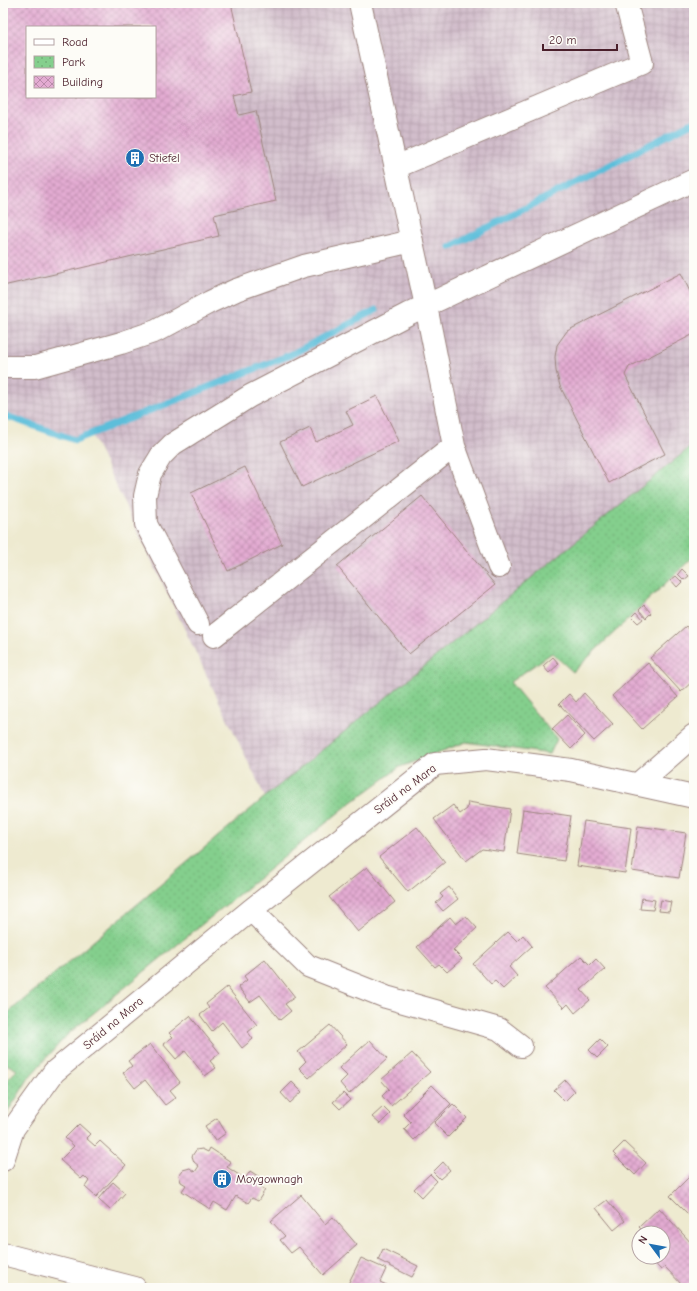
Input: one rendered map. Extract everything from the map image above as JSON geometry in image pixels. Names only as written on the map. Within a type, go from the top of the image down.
[{"type":"street","points":[[360,3],[426,306],[454,446],[499,567]]},
{"type":"street","points":[[396,167],[642,62],[626,3]]},
{"type":"street","points":[[454,446],[206,630],[146,524],[145,496],[150,474],[161,456],[173,444],[250,396],[426,306],[694,180]]},
{"type":"street","points":[[3,367],[35,367],[121,343],[156,331],[210,302],[251,285],[304,266],[412,241]]},
{"type":"street","points":[[638,784],[694,736]]},
{"type":"street","name":"Sráid na Mara","points":[[3,1160],[13,1129],[54,1072],[251,910],[435,764],[486,759],[571,770],[694,796]]},
{"type":"street","points":[[251,910],[308,966],[386,997],[499,1030],[521,1046]]},
{"type":"street","points":[[3,1254],[134,1288]]},
{"type":"shaded area","points":[[3,3],[694,3],[694,444],[265,797],[91,434],[75,440],[3,415]]},
{"type":"green space","points":[[694,444],[694,556],[573,672],[552,653],[510,682],[557,739],[550,754],[466,742],[400,767],[348,805],[68,1034],[30,1076],[3,1120],[3,1084],[17,1070],[3,1062],[3,1017],[265,797]]},
{"type":"building","name":"Stiefel","points":[[3,3],[231,3],[251,92],[234,96],[239,115],[256,111],[276,201],[214,215],[219,236],[3,286]]},
{"type":"building","points":[[681,273],[694,300],[694,334],[629,367],[625,375],[665,454],[609,483],[560,386],[556,371],[555,357],[557,345],[567,331]]},
{"type":"building","points":[[377,396],[399,441],[302,487],[280,442],[310,428],[316,442],[353,425],[346,411]]},
{"type":"building","points":[[245,467],[282,544],[228,571],[191,493]]},
{"type":"building","points":[[422,496],[495,585],[409,654],[337,566]]},
{"type":"building","points":[[682,569],[689,576],[684,580],[678,574]]},
{"type":"building","points":[[676,576],[682,582],[677,587],[671,580]]},
{"type":"building","points":[[644,605],[651,613],[646,618],[639,610]]},
{"type":"building","points":[[637,612],[643,619],[638,623],[632,617]]},
{"type":"building","points":[[686,626],[694,635],[694,680],[681,692],[650,658]]},
{"type":"building","points":[[553,657],[559,664],[549,673],[543,666]]},
{"type":"building","points":[[648,663],[678,697],[642,729],[612,696]]},
{"type":"building","points":[[584,693],[613,724],[594,741],[559,704],[569,694],[576,702]]},
{"type":"building","points":[[567,715],[585,735],[571,749],[552,729]]},
{"type":"building","points":[[468,802],[510,809],[504,852],[482,849],[466,861],[434,819],[453,805],[460,814],[467,809]]},
{"type":"building","points":[[523,809],[571,816],[564,861],[517,854]]},
{"type":"building","points":[[584,821],[631,828],[625,873],[577,866]]},
{"type":"building","points":[[638,826],[686,833],[679,878],[632,871]]},
{"type":"building","points":[[417,827],[445,862],[408,892],[379,857]]},
{"type":"building","points":[[367,867],[395,902],[358,932],[329,897]]},
{"type":"building","points":[[449,887],[458,899],[443,911],[436,903],[443,897],[440,894]]},
{"type":"building","points":[[642,898],[655,900],[653,910],[640,909]]},
{"type":"building","points":[[661,900],[671,902],[669,912],[659,911]]},
{"type":"building","points":[[466,916],[477,928],[453,950],[462,959],[447,972],[439,964],[435,967],[417,947],[450,917],[456,924]]},
{"type":"building","points":[[508,932],[517,941],[523,935],[532,946],[509,967],[517,976],[503,989],[495,981],[491,984],[473,964]]},
{"type":"building","points":[[581,956],[590,965],[596,959],[605,969],[581,990],[590,1000],[575,1013],[568,1004],[564,1008],[545,988]]},
{"type":"building","points":[[265,959],[295,997],[285,1004],[291,1011],[280,1020],[260,995],[250,1002],[238,987],[247,980],[244,976]]},
{"type":"building","points":[[227,987],[257,1025],[248,1032],[253,1039],[242,1048],[222,1022],[212,1031],[200,1015],[209,1008],[206,1004]]},
{"type":"building","points":[[190,1016],[220,1053],[210,1061],[216,1068],[205,1076],[185,1051],[176,1059],[163,1044],[173,1037],[169,1033]]},
{"type":"building","points":[[330,1025],[347,1044],[309,1078],[299,1068],[306,1061],[298,1052]]},
{"type":"building","points":[[600,1039],[608,1047],[597,1058],[589,1050]]},
{"type":"building","points":[[370,1040],[387,1059],[349,1094],[340,1083],[347,1076],[339,1068]]},
{"type":"building","points":[[150,1044],[180,1082],[170,1090],[176,1097],[165,1105],[145,1080],[135,1088],[123,1073],[132,1066],[128,1061]]},
{"type":"building","points":[[412,1053],[430,1072],[391,1106],[382,1096],[389,1089],[381,1080]]},
{"type":"building","points":[[565,1080],[575,1091],[565,1101],[554,1090]]},
{"type":"building","points":[[292,1082],[302,1092],[290,1103],[281,1093]]},
{"type":"building","points":[[432,1085],[451,1104],[414,1140],[404,1129],[411,1122],[403,1114]]},
{"type":"building","points":[[343,1093],[350,1100],[340,1109],[333,1102]]},
{"type":"building","points":[[453,1104],[467,1118],[448,1137],[434,1123]]},
{"type":"building","points":[[383,1107],[390,1114],[380,1124],[372,1117]]},
{"type":"building","points":[[217,1118],[226,1133],[215,1141],[205,1126]]},
{"type":"building","points":[[79,1124],[90,1134],[86,1138],[95,1146],[100,1141],[126,1165],[96,1197],[85,1187],[89,1181],[84,1176],[81,1179],[60,1160],[74,1146],[65,1138]]},
{"type":"building","points":[[624,1142],[646,1163],[635,1175],[613,1153]]},
{"type":"building","name":"Moygownagh","points":[[210,1148],[231,1162],[227,1167],[245,1179],[250,1171],[264,1180],[259,1187],[265,1190],[258,1201],[252,1198],[248,1203],[236,1196],[227,1210],[214,1202],[210,1209],[182,1191],[186,1185],[181,1182],[179,1175],[183,1170],[190,1168],[195,1172],[199,1166],[194,1162],[192,1156],[196,1150],[202,1149],[208,1152]]},
{"type":"building","points":[[443,1162],[450,1170],[440,1179],[433,1172]]},
{"type":"building","points":[[694,1172],[694,1220],[670,1196]]},
{"type":"building","points":[[430,1174],[437,1181],[422,1197],[414,1189]]},
{"type":"building","points":[[113,1182],[125,1193],[110,1210],[98,1199]]},
{"type":"building","points":[[301,1195],[325,1224],[333,1217],[357,1245],[323,1275],[299,1247],[291,1253],[280,1240],[285,1236],[271,1221]]},
{"type":"building","points":[[607,1200],[625,1221],[614,1230],[596,1208]]},
{"type":"building","points":[[659,1208],[694,1246],[694,1279],[685,1288],[665,1267],[661,1270],[656,1265],[671,1265],[671,1225],[641,1225]]},
{"type":"building","points":[[383,1249],[418,1266],[412,1277],[378,1260]]},
{"type":"building","points":[[361,1258],[386,1269],[380,1282],[393,1288],[346,1288]]},
{"type":"waterway","points":[[450,247],[694,122]]},
{"type":"waterway","points":[[3,415],[75,440],[290,355],[376,310]]},
{"type":"place","name":"Stiefel","points":[[135,158]]},
{"type":"place","name":"Moygownagh","points":[[222,1179]]}]
